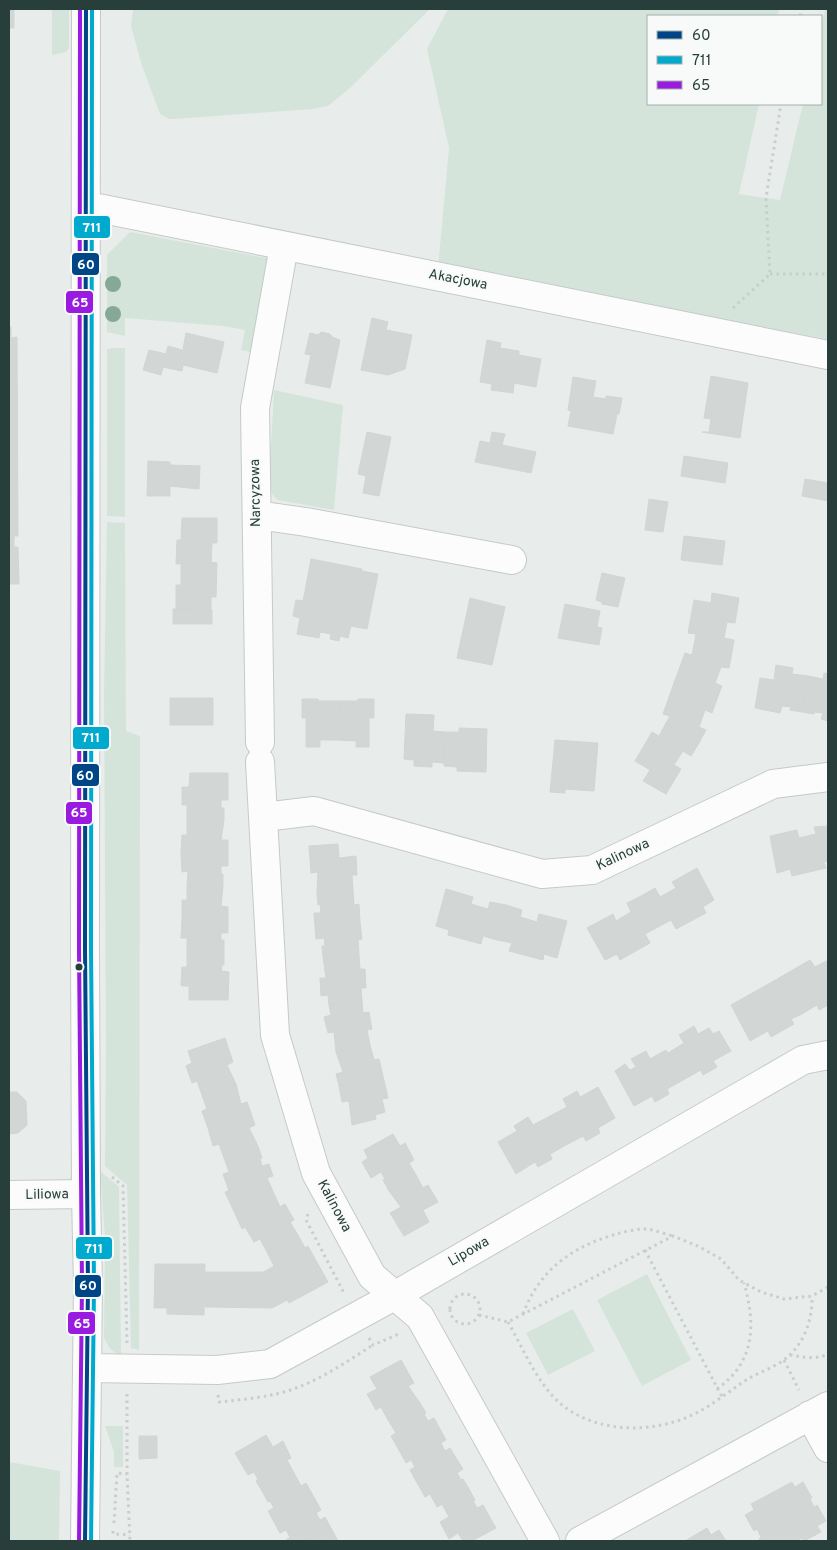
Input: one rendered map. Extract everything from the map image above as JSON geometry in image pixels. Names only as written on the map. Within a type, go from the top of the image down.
[{"type":"street","points":[[85,1541],[88,1368],[86,1194],[86,9]]},
{"type":"street","name":"Akacjowa","points":[[87,207],[828,355]]},
{"type":"street","name":"Narcyzowa","points":[[260,752],[255,408],[284,246]]},
{"type":"street","points":[[257,515],[306,522],[512,560]]},
{"type":"street","name":"Kalinowa","points":[[260,752],[275,1035],[316,1173],[372,1276],[420,1317],[545,1541]]},
{"type":"street","name":"Kalinowa","points":[[264,817],[314,811],[542,874],[592,870],[773,784],[828,777]]},
{"type":"street","name":"Lipowa","points":[[88,1368],[217,1370],[270,1364],[394,1296],[803,1060],[828,1055]]},
{"type":"street","name":"Liliowa","points":[[9,1195],[86,1194]]},
{"type":"street","points":[[580,1541],[819,1410],[828,1448]]},
{"type":"path","points":[[770,274],[766,198],[781,105]]},
{"type":"path","points":[[708,330],[770,274],[828,274]]},
{"type":"path","points":[[522,1314],[535,1288],[546,1274],[563,1259],[583,1246],[599,1239],[648,1229],[673,1236],[700,1247],[721,1259],[739,1280],[761,1292],[784,1299],[812,1296],[828,1287]]},
{"type":"path","points":[[479,1315],[508,1322],[673,1236]]},
{"type":"path","points":[[645,1250],[722,1397]]},
{"type":"path","points":[[717,1389],[736,1373],[749,1347],[752,1316],[744,1283]]},
{"type":"path","points":[[458,1296],[473,1297],[479,1305],[479,1315],[477,1319],[469,1324],[460,1324],[456,1322],[451,1314],[451,1304],[458,1296]]},
{"type":"path","points":[[508,1322],[528,1359],[556,1400],[572,1413],[588,1420],[611,1426],[636,1428],[659,1425],[697,1413],[751,1377],[784,1360],[798,1346],[807,1328],[812,1310],[812,1296]]},
{"type":"path","points":[[366,1333],[373,1345],[400,1334]]},
{"type":"path","points":[[789,1355],[810,1358],[828,1354]]},
{"type":"path","points":[[784,1360],[799,1390]]},
{"type":"path","points":[[127,1391],[127,1474],[130,1541]]},
{"type":"path","points":[[127,1474],[117,1473],[113,1534],[130,1535]]},
{"type":"shaded area","points":[[52,9],[69,9],[69,48],[66,52],[52,55]]},
{"type":"shaded area","points":[[133,9],[430,9],[350,88],[328,106],[312,109],[169,119],[160,114],[142,66],[131,26]]},
{"type":"shaded area","points":[[448,9],[779,9],[778,15],[647,15],[647,105],[759,105],[739,194],[780,200],[803,105],[822,105],[822,23],[825,9],[828,9],[828,339],[438,268],[449,148],[427,49]]},
{"type":"shaded area","points":[[130,232],[271,259],[254,353],[241,350],[245,330],[223,326],[125,318],[125,336],[107,332],[107,255]]},
{"type":"shaded area","points":[[125,348],[125,517],[107,516],[107,349]]},
{"type":"shaded area","points":[[274,390],[343,405],[334,510],[278,500],[272,494],[269,482]]},
{"type":"shaded area","points":[[107,522],[125,523],[126,731],[140,736],[139,1350],[131,1348],[127,1185],[105,1166],[104,693]]},
{"type":"shaded area","points":[[100,1171],[119,1187],[121,1354],[113,1351],[104,1338],[105,1237]]},
{"type":"shaded area","points":[[647,1274],[691,1360],[642,1386],[597,1300]]},
{"type":"shaded area","points":[[573,1309],[595,1351],[548,1375],[526,1333]]},
{"type":"shaded area","points":[[105,1426],[123,1426],[123,1467],[114,1467],[114,1452]]},
{"type":"shaded area","points":[[9,1462],[60,1471],[59,1541],[9,1541]]},
{"type":"building","points":[[9,9],[14,9],[14,28],[9,28]]},
{"type":"building","points":[[372,318],[388,322],[386,330],[412,335],[405,369],[388,375],[361,370]]},
{"type":"building","points":[[9,327],[11,327],[11,338],[17,337],[18,536],[14,536],[14,547],[18,547],[19,584],[9,584]]},
{"type":"building","points":[[321,332],[330,334],[332,337],[340,340],[330,388],[305,383],[311,355],[305,354],[310,333],[318,335]]},
{"type":"building","points":[[186,333],[224,342],[217,373],[183,365],[186,351],[183,349]]},
{"type":"building","points":[[487,340],[501,343],[500,348],[519,351],[519,355],[541,359],[536,387],[514,383],[513,393],[491,390],[492,384],[480,382]]},
{"type":"building","points":[[168,346],[186,351],[182,371],[163,367],[161,375],[143,370],[149,350],[166,354]]},
{"type":"building","points":[[711,376],[748,383],[740,438],[702,432],[709,432],[711,419],[704,418]]},
{"type":"building","points":[[573,377],[596,381],[593,397],[606,399],[606,396],[622,398],[613,434],[568,426],[571,411],[568,410]]},
{"type":"building","points":[[367,432],[391,437],[379,496],[363,493],[366,476],[358,474]]},
{"type":"building","points":[[492,432],[505,434],[502,445],[536,452],[531,473],[475,462],[480,441],[490,443]]},
{"type":"building","points":[[684,456],[728,463],[725,483],[681,476]]},
{"type":"building","points":[[148,461],[170,462],[170,465],[200,466],[199,489],[170,486],[170,496],[147,496]]},
{"type":"building","points":[[805,479],[828,483],[828,501],[802,496]]},
{"type":"building","points":[[649,499],[668,502],[663,532],[645,530]]},
{"type":"building","points":[[182,518],[217,518],[217,543],[212,543],[211,562],[176,564],[177,540],[181,540]]},
{"type":"building","points":[[684,536],[725,541],[722,565],[681,560]]},
{"type":"building","points":[[311,559],[378,574],[372,604],[305,591]]},
{"type":"building","points":[[217,563],[216,597],[211,597],[211,610],[176,609],[176,585],[181,585],[181,564]]},
{"type":"building","points":[[602,573],[625,578],[618,607],[602,604],[602,602],[596,600]]},
{"type":"building","points":[[305,591],[372,604],[367,629],[351,626],[348,638],[340,636],[339,641],[330,639],[331,634],[320,632],[319,638],[297,634],[300,618],[293,616],[296,600],[303,601]]},
{"type":"building","points":[[712,593],[739,598],[735,623],[727,622],[724,638],[734,640],[732,652],[694,645],[696,634],[688,633],[694,600],[711,603]]},
{"type":"building","points":[[470,598],[505,607],[492,665],[457,658]]},
{"type":"building","points":[[565,604],[600,611],[597,627],[602,628],[599,645],[558,638]]},
{"type":"building","points":[[173,609],[212,610],[212,624],[173,624]]},
{"type":"building","points":[[694,645],[732,652],[729,668],[721,667],[715,683],[722,686],[717,699],[674,683],[685,653],[692,655]]},
{"type":"building","points":[[776,665],[793,668],[792,674],[808,676],[802,712],[790,710],[791,707],[782,706],[780,713],[755,708],[760,678],[774,680]]},
{"type":"building","points":[[824,673],[828,674],[828,721],[821,719],[823,713],[802,712],[808,676],[823,679]]},
{"type":"building","points":[[674,683],[717,699],[712,713],[705,710],[699,727],[706,730],[699,743],[666,723],[670,716],[663,714]]},
{"type":"building","points":[[170,698],[213,698],[213,725],[170,725]]},
{"type":"building","points":[[302,699],[340,701],[338,740],[320,740],[320,747],[306,747],[306,718],[302,718]]},
{"type":"building","points":[[358,699],[374,699],[374,718],[369,718],[369,747],[356,747],[356,741],[338,740],[340,701],[358,701]]},
{"type":"building","points":[[406,714],[434,715],[433,731],[445,732],[444,763],[432,762],[432,767],[414,766],[414,760],[404,759]]},
{"type":"building","points":[[666,723],[699,743],[691,756],[683,751],[674,765],[681,769],[666,794],[643,781],[650,770],[635,761],[652,732],[659,736]]},
{"type":"building","points":[[459,728],[487,729],[486,772],[457,771],[457,767],[444,766],[445,732],[459,732]]},
{"type":"building","points":[[555,740],[598,743],[594,791],[565,789],[565,793],[550,792]]},
{"type":"building","points":[[190,773],[228,773],[228,800],[221,800],[221,808],[224,808],[224,820],[187,820],[187,805],[182,805],[182,787],[189,787]]},
{"type":"building","points":[[187,820],[224,820],[221,840],[228,840],[228,853],[181,853],[182,835],[187,835]]},
{"type":"building","points":[[828,826],[828,861],[824,862],[826,868],[792,876],[790,869],[777,873],[770,836],[797,830],[799,838],[816,834],[814,827]]},
{"type":"building","points":[[338,844],[339,858],[356,856],[357,875],[352,875],[353,890],[317,893],[318,872],[311,873],[309,846]]},
{"type":"building","points":[[181,853],[228,853],[228,866],[221,866],[223,886],[187,886],[188,871],[182,872]]},
{"type":"building","points":[[697,868],[714,900],[703,907],[706,913],[676,929],[671,920],[658,927],[641,896],[655,888],[660,897],[676,888],[672,882]]},
{"type":"building","points":[[187,886],[223,886],[221,906],[228,907],[228,919],[182,919],[182,900],[187,900]]},
{"type":"building","points":[[446,889],[473,897],[471,904],[488,909],[490,902],[506,905],[497,940],[483,936],[481,944],[448,935],[449,930],[436,926]]},
{"type":"building","points":[[353,890],[354,905],[359,904],[360,922],[315,926],[314,913],[321,913],[317,893]]},
{"type":"building","points":[[641,896],[658,927],[645,934],[650,943],[620,960],[617,954],[605,960],[587,928],[613,914],[616,921],[631,912],[627,903]]},
{"type":"building","points":[[506,905],[522,910],[520,917],[537,922],[539,914],[567,921],[557,958],[544,954],[543,960],[509,951],[512,943],[497,940]]},
{"type":"building","points":[[182,919],[228,919],[228,933],[221,933],[221,940],[224,940],[224,952],[187,952],[187,938],[181,938]]},
{"type":"building","points":[[360,922],[362,939],[358,940],[359,955],[323,957],[322,946],[325,946],[324,938],[316,939],[315,926]]},
{"type":"building","points":[[187,952],[224,952],[224,965],[222,965],[221,971],[229,972],[228,1000],[189,1000],[189,986],[181,985],[182,967],[187,967]]},
{"type":"building","points":[[359,955],[360,969],[365,969],[366,988],[361,988],[362,1000],[329,1005],[328,995],[321,996],[320,978],[326,978],[323,957]]},
{"type":"building","points":[[810,960],[815,967],[826,961],[828,965],[828,1005],[819,1010],[817,1005],[800,1015],[779,978]]},
{"type":"building","points":[[779,978],[800,1015],[791,1019],[794,1024],[771,1037],[768,1031],[750,1041],[731,1005]]},
{"type":"building","points":[[362,1000],[363,1013],[369,1012],[372,1029],[367,1030],[370,1045],[336,1052],[334,1032],[328,1033],[324,1017],[331,1015],[329,1005]]},
{"type":"building","points":[[694,1026],[698,1034],[709,1028],[713,1034],[719,1031],[731,1051],[713,1061],[717,1067],[703,1075],[701,1070],[683,1080],[668,1053],[684,1043],[679,1035]]},
{"type":"building","points":[[225,1038],[233,1062],[227,1065],[236,1084],[202,1095],[197,1081],[192,1083],[186,1066],[192,1063],[188,1051]]},
{"type":"building","points":[[370,1045],[374,1060],[379,1059],[383,1076],[339,1086],[336,1074],[343,1072],[336,1052]]},
{"type":"building","points":[[666,1050],[683,1080],[667,1089],[669,1094],[655,1102],[652,1096],[634,1106],[615,1071],[625,1064],[630,1070],[636,1067],[631,1059],[646,1051],[650,1059]]},
{"type":"building","points":[[383,1076],[388,1098],[382,1099],[385,1112],[375,1115],[376,1119],[352,1125],[349,1101],[342,1102],[339,1086]]},
{"type":"building","points":[[236,1084],[241,1104],[247,1102],[251,1113],[208,1128],[202,1111],[207,1109],[202,1095]]},
{"type":"building","points":[[598,1087],[615,1118],[598,1128],[600,1133],[586,1141],[583,1136],[566,1145],[550,1116],[567,1107],[563,1099],[577,1091],[580,1097]]},
{"type":"building","points":[[9,1092],[17,1092],[26,1101],[27,1125],[18,1133],[9,1134]]},
{"type":"building","points":[[251,1113],[255,1125],[249,1128],[258,1146],[224,1158],[219,1144],[213,1146],[208,1128]]},
{"type":"building","points":[[550,1116],[566,1145],[550,1154],[552,1159],[538,1167],[535,1162],[516,1174],[498,1142],[517,1131],[514,1126],[528,1117],[533,1125]]},
{"type":"building","points":[[393,1134],[400,1146],[405,1143],[414,1160],[409,1163],[416,1175],[389,1191],[381,1172],[371,1178],[362,1162],[368,1158],[364,1150]]},
{"type":"building","points":[[258,1146],[262,1158],[260,1159],[262,1166],[269,1164],[273,1176],[229,1191],[223,1174],[229,1172],[224,1158]]},
{"type":"building","points":[[416,1175],[423,1188],[428,1185],[438,1202],[423,1210],[429,1222],[404,1236],[390,1213],[401,1207],[389,1191]]},
{"type":"building","points":[[267,1178],[280,1207],[242,1229],[225,1192]]},
{"type":"building","points":[[285,1204],[294,1220],[290,1222],[298,1235],[267,1252],[260,1239],[254,1242],[245,1227]]},
{"type":"building","points":[[298,1235],[305,1248],[308,1246],[328,1282],[289,1303],[269,1269],[274,1266],[267,1252]]},
{"type":"building","points":[[155,1264],[205,1264],[204,1315],[167,1314],[167,1308],[154,1308]]},
{"type":"building","points":[[269,1269],[287,1300],[272,1308],[205,1307],[205,1272],[263,1272]]},
{"type":"building","points":[[401,1360],[414,1383],[408,1386],[420,1403],[388,1420],[381,1407],[376,1410],[367,1394],[377,1389],[370,1377]]},
{"type":"building","points":[[420,1403],[428,1421],[434,1418],[440,1429],[400,1452],[391,1436],[396,1433],[388,1420]]},
{"type":"building","points":[[440,1429],[446,1440],[441,1443],[445,1451],[450,1448],[456,1458],[416,1481],[410,1470],[415,1467],[411,1460],[406,1463],[400,1452]]},
{"type":"building","points":[[266,1435],[273,1447],[283,1441],[291,1458],[287,1460],[294,1473],[262,1491],[256,1481],[258,1480],[254,1472],[248,1475],[235,1453]]},
{"type":"building","points":[[139,1436],[157,1436],[157,1458],[139,1459]]},
{"type":"building","points":[[456,1458],[463,1469],[457,1473],[469,1489],[437,1507],[430,1494],[425,1497],[416,1481]]},
{"type":"building","points":[[294,1473],[301,1486],[306,1483],[315,1499],[274,1522],[268,1511],[274,1508],[262,1491]]},
{"type":"building","points":[[792,1482],[795,1487],[803,1482],[812,1498],[810,1499],[814,1507],[817,1505],[826,1521],[817,1526],[821,1532],[804,1541],[802,1538],[796,1541],[760,1541],[761,1537],[757,1529],[754,1531],[745,1515],[754,1510],[751,1504]]},
{"type":"building","points":[[469,1489],[477,1508],[483,1505],[496,1528],[472,1541],[463,1541],[458,1533],[449,1539],[440,1522],[449,1517],[442,1504]]},
{"type":"building","points":[[315,1499],[321,1510],[316,1513],[320,1520],[325,1517],[331,1528],[308,1541],[285,1541],[290,1537],[286,1530],[280,1533],[274,1522]]},
{"type":"building","points":[[331,1528],[338,1541],[308,1541]]},
{"type":"building","points":[[707,1528],[711,1535],[719,1530],[726,1541],[685,1541]]},
{"type":"transit line","name":"65","points":[[79,1541],[82,1286],[79,949],[80,9]]},
{"type":"transit line","name":"60","points":[[85,1541],[88,1286],[85,949],[86,9]]},
{"type":"transit line","name":"711","points":[[91,1541],[94,1286],[91,949],[92,9]]}]
